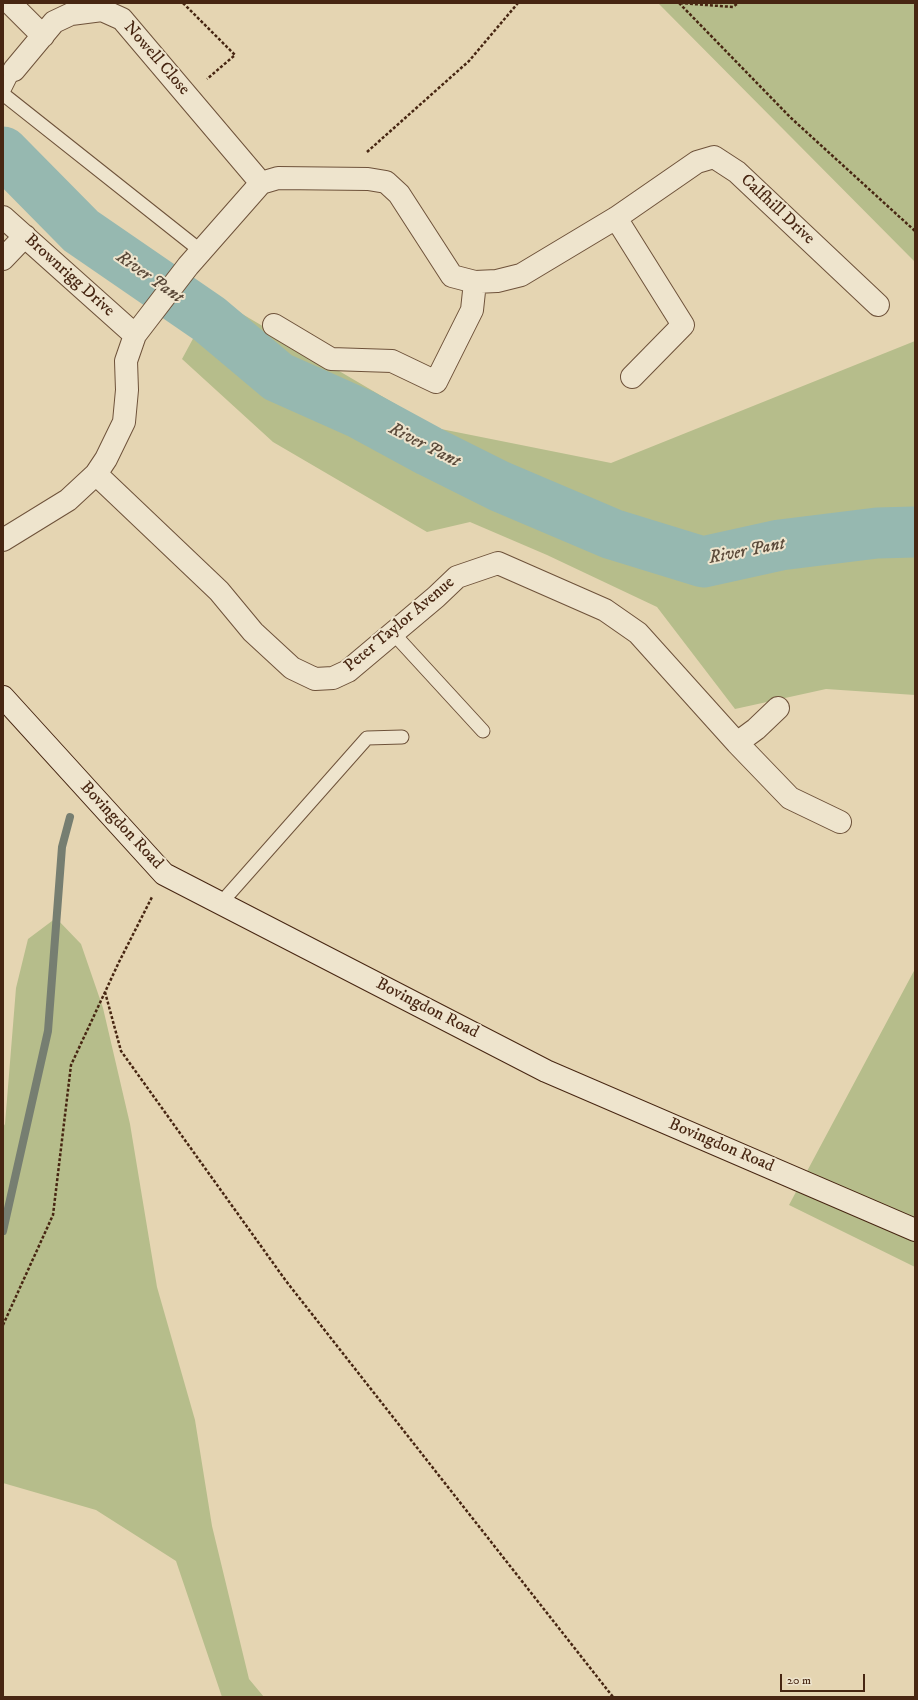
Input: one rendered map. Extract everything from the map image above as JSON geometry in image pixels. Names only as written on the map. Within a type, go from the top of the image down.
[{"type":"street","points":[[10,3],[43,36]]},
{"type":"street","name":"Nowell Close","points":[[14,70],[54,22],[71,14],[102,10],[122,19],[261,183]]},
{"type":"street","name":"Calfhill Drive","points":[[261,183],[278,178],[368,179],[386,182],[399,194],[452,276],[475,282],[497,281],[521,275],[616,218],[697,162],[714,157],[737,172],[878,305]]},
{"type":"street","points":[[3,540],[68,500],[96,474],[106,459],[124,422],[127,390],[126,360],[135,335],[195,258],[261,183]]},
{"type":"street","name":"Brownrigg Drive","points":[[3,217],[135,335]]},
{"type":"street","points":[[616,218],[683,325],[632,376]]},
{"type":"street","points":[[3,259],[26,236]]},
{"type":"street","points":[[274,325],[331,359],[392,361],[436,382],[472,310],[475,282]]},
{"type":"street","name":"Peter Taylor Avenue","points":[[96,474],[220,591],[253,632],[292,668],[315,679],[333,678],[348,671],[457,577],[498,563],[605,610],[638,633],[790,798],[840,822]]},
{"type":"street","name":"Bovingdon Road","points":[[3,697],[164,874],[546,1070],[915,1230]]},
{"type":"street","points":[[738,743],[756,729],[778,708]]},
{"type":"lane","points":[[14,70],[3,93],[195,258]]},
{"type":"lane","points":[[393,633],[483,731]]},
{"type":"lane","points":[[221,903],[367,738],[402,737]]},
{"type":"path","points":[[183,3],[234,55],[188,96]]},
{"type":"path","points":[[364,154],[469,61],[518,3]]},
{"type":"path","points":[[680,3],[733,7],[738,3]]},
{"type":"path","points":[[680,3],[791,118],[915,231]]},
{"type":"path","points":[[3,1325],[53,1215],[71,1065],[105,992],[164,874]]},
{"type":"path","points":[[105,992],[121,1052],[286,1281],[613,1697]]},
{"type":"green space","points":[[658,3],[915,3],[915,262]]},
{"type":"green space","points":[[215,298],[436,428],[611,463],[915,341],[915,695],[826,689],[735,709],[657,607],[547,555],[470,522],[427,532],[273,442],[182,359]]},
{"type":"green space","points":[[56,918],[81,944],[103,1008],[130,1124],[157,1287],[195,1420],[212,1526],[249,1679],[264,1697],[222,1697],[176,1561],[96,1510],[3,1483],[3,1127],[5,1124],[16,988],[28,939]]},
{"type":"green space","points":[[915,969],[915,1267],[789,1205]]},
{"type":"waterway","name":"River Pant","points":[[3,152],[81,231],[209,319],[278,377],[361,414],[429,451],[499,486],[612,534],[703,562],[780,545],[877,533],[915,532]]},
{"type":"waterway","points":[[3,1231],[48,1031],[62,847],[70,817]]}]
